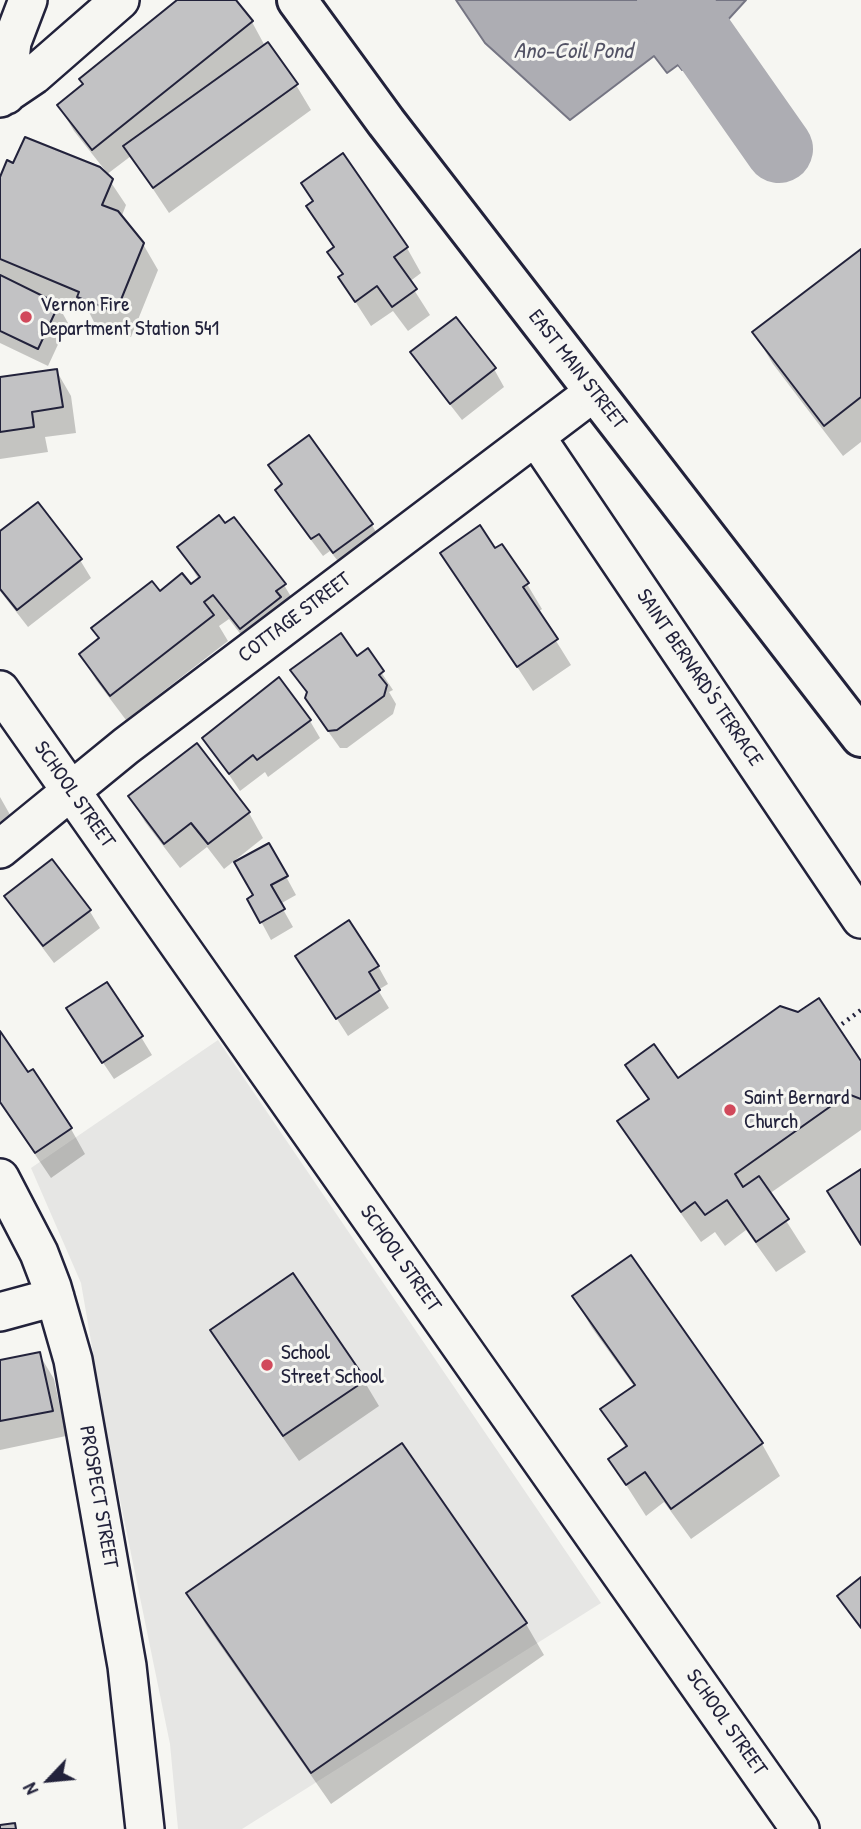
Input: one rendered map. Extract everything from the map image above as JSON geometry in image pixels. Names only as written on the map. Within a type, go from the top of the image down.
[{"type":"main road","name":"EAST MAIN STREET","points":[[297,0],[386,122],[861,737]]},
{"type":"street","points":[[3,96],[12,42],[28,0]]},
{"type":"street","points":[[3,96],[34,75],[120,0]]},
{"type":"street","name":"COTTAGE STREET","points":[[0,849],[126,746],[594,392]]},
{"type":"street","name":"SAINT BERNARD'S TERRACE","points":[[536,437],[861,919]]},
{"type":"street","name":"SCHOOL STREET","points":[[0,690],[800,1829]]},
{"type":"street","name":"PROSPECT STREET","points":[[0,1178],[34,1243],[55,1297],[73,1360],[127,1666],[145,1829]]},
{"type":"street","points":[[0,1312],[55,1297]]},
{"type":"path","points":[[842,1024],[861,1010]]},
{"type":"shaded area","name":"School Street School","points":[[218,1040],[601,1603],[242,1829],[178,1829],[170,1744],[109,1446],[81,1283],[31,1168]]},
{"type":"water","name":"Ano-Coil Pond","points":[[456,0],[746,0],[682,70],[678,65],[667,73],[654,56],[570,120],[485,43]]},
{"type":"building","points":[[177,0],[236,0],[253,21],[92,150],[57,105],[83,84],[79,79]]},
{"type":"building","points":[[268,42],[298,84],[153,188],[123,146]]},
{"type":"building","points":[[25,137],[100,167],[113,179],[102,205],[118,211],[144,243],[116,312],[77,297],[79,292],[0,259],[0,177],[7,160],[13,163]]},
{"type":"building","points":[[343,153],[408,247],[394,257],[417,289],[392,307],[377,286],[355,302],[338,277],[343,274],[327,252],[334,247],[306,206],[313,201],[301,183]]},
{"type":"building","points":[[861,249],[861,397],[824,426],[752,332]]},
{"type":"building","name":"Vernon Fire Department Station 541","points":[[0,275],[59,304],[38,349],[0,331]]},
{"type":"building","points":[[456,317],[496,368],[450,404],[410,352]]},
{"type":"building","points":[[57,369],[63,407],[32,412],[34,427],[0,432],[0,377]]},
{"type":"building","points":[[309,435],[373,524],[333,553],[319,534],[311,539],[275,490],[282,484],[268,465]]},
{"type":"building","points":[[38,502],[82,559],[17,610],[0,589],[0,531]]},
{"type":"building","points":[[219,515],[225,523],[234,517],[286,584],[276,591],[281,597],[240,629],[213,595],[204,602],[214,615],[110,696],[79,654],[99,638],[91,628],[152,581],[160,591],[182,573],[191,584],[200,577],[177,547]]},
{"type":"building","points":[[480,525],[495,548],[502,544],[529,583],[523,587],[558,639],[517,667],[440,553]]},
{"type":"building","points":[[341,633],[357,656],[368,648],[384,671],[379,675],[387,685],[384,696],[337,730],[328,731],[305,698],[307,692],[290,670]]},
{"type":"building","points":[[279,677],[311,720],[257,760],[253,755],[229,774],[202,738]]},
{"type":"building","points":[[197,743],[250,812],[208,844],[191,823],[164,844],[128,796]]},
{"type":"building","points":[[269,843],[288,876],[271,885],[285,909],[260,923],[247,899],[253,895],[234,862]]},
{"type":"building","points":[[52,859],[91,910],[43,946],[4,896]]},
{"type":"building","points":[[349,920],[379,966],[369,972],[380,990],[336,1019],[295,956]]},
{"type":"building","points":[[107,982],[143,1036],[102,1063],[66,1008]]},
{"type":"building","name":"Saint Bernard Church","points":[[819,998],[861,1061],[861,1099],[848,1094],[735,1174],[743,1187],[759,1176],[789,1219],[756,1242],[727,1200],[705,1215],[695,1202],[681,1212],[617,1121],[649,1099],[625,1065],[654,1044],[678,1078],[780,1006],[798,1012]]},
{"type":"building","points":[[0,1031],[28,1072],[33,1069],[72,1128],[35,1153],[0,1102]]},
{"type":"building","points":[[861,1169],[861,1245],[827,1191]]},
{"type":"building","points":[[631,1255],[763,1443],[671,1509],[645,1472],[626,1485],[608,1459],[627,1446],[600,1409],[635,1385],[572,1296]]},
{"type":"building","points":[[293,1273],[366,1380],[283,1436],[210,1330]]},
{"type":"building","points":[[40,1352],[53,1411],[0,1421],[0,1360]]},
{"type":"building","points":[[402,1443],[527,1623],[311,1773],[186,1593]]},
{"type":"building","points":[[861,1577],[861,1628],[837,1596]]},
{"type":"building","points":[[15,1823],[16,1829],[0,1829],[0,1825]]},
{"type":"waterway","points":[[671,0],[692,25],[779,149]]},
{"type":"place","name":"Vernon Fire Department Station 541","points":[[26,317]]},
{"type":"place","name":"Saint Bernard Church","points":[[730,1110]]},
{"type":"place","name":"School Street School","points":[[267,1365]]}]
